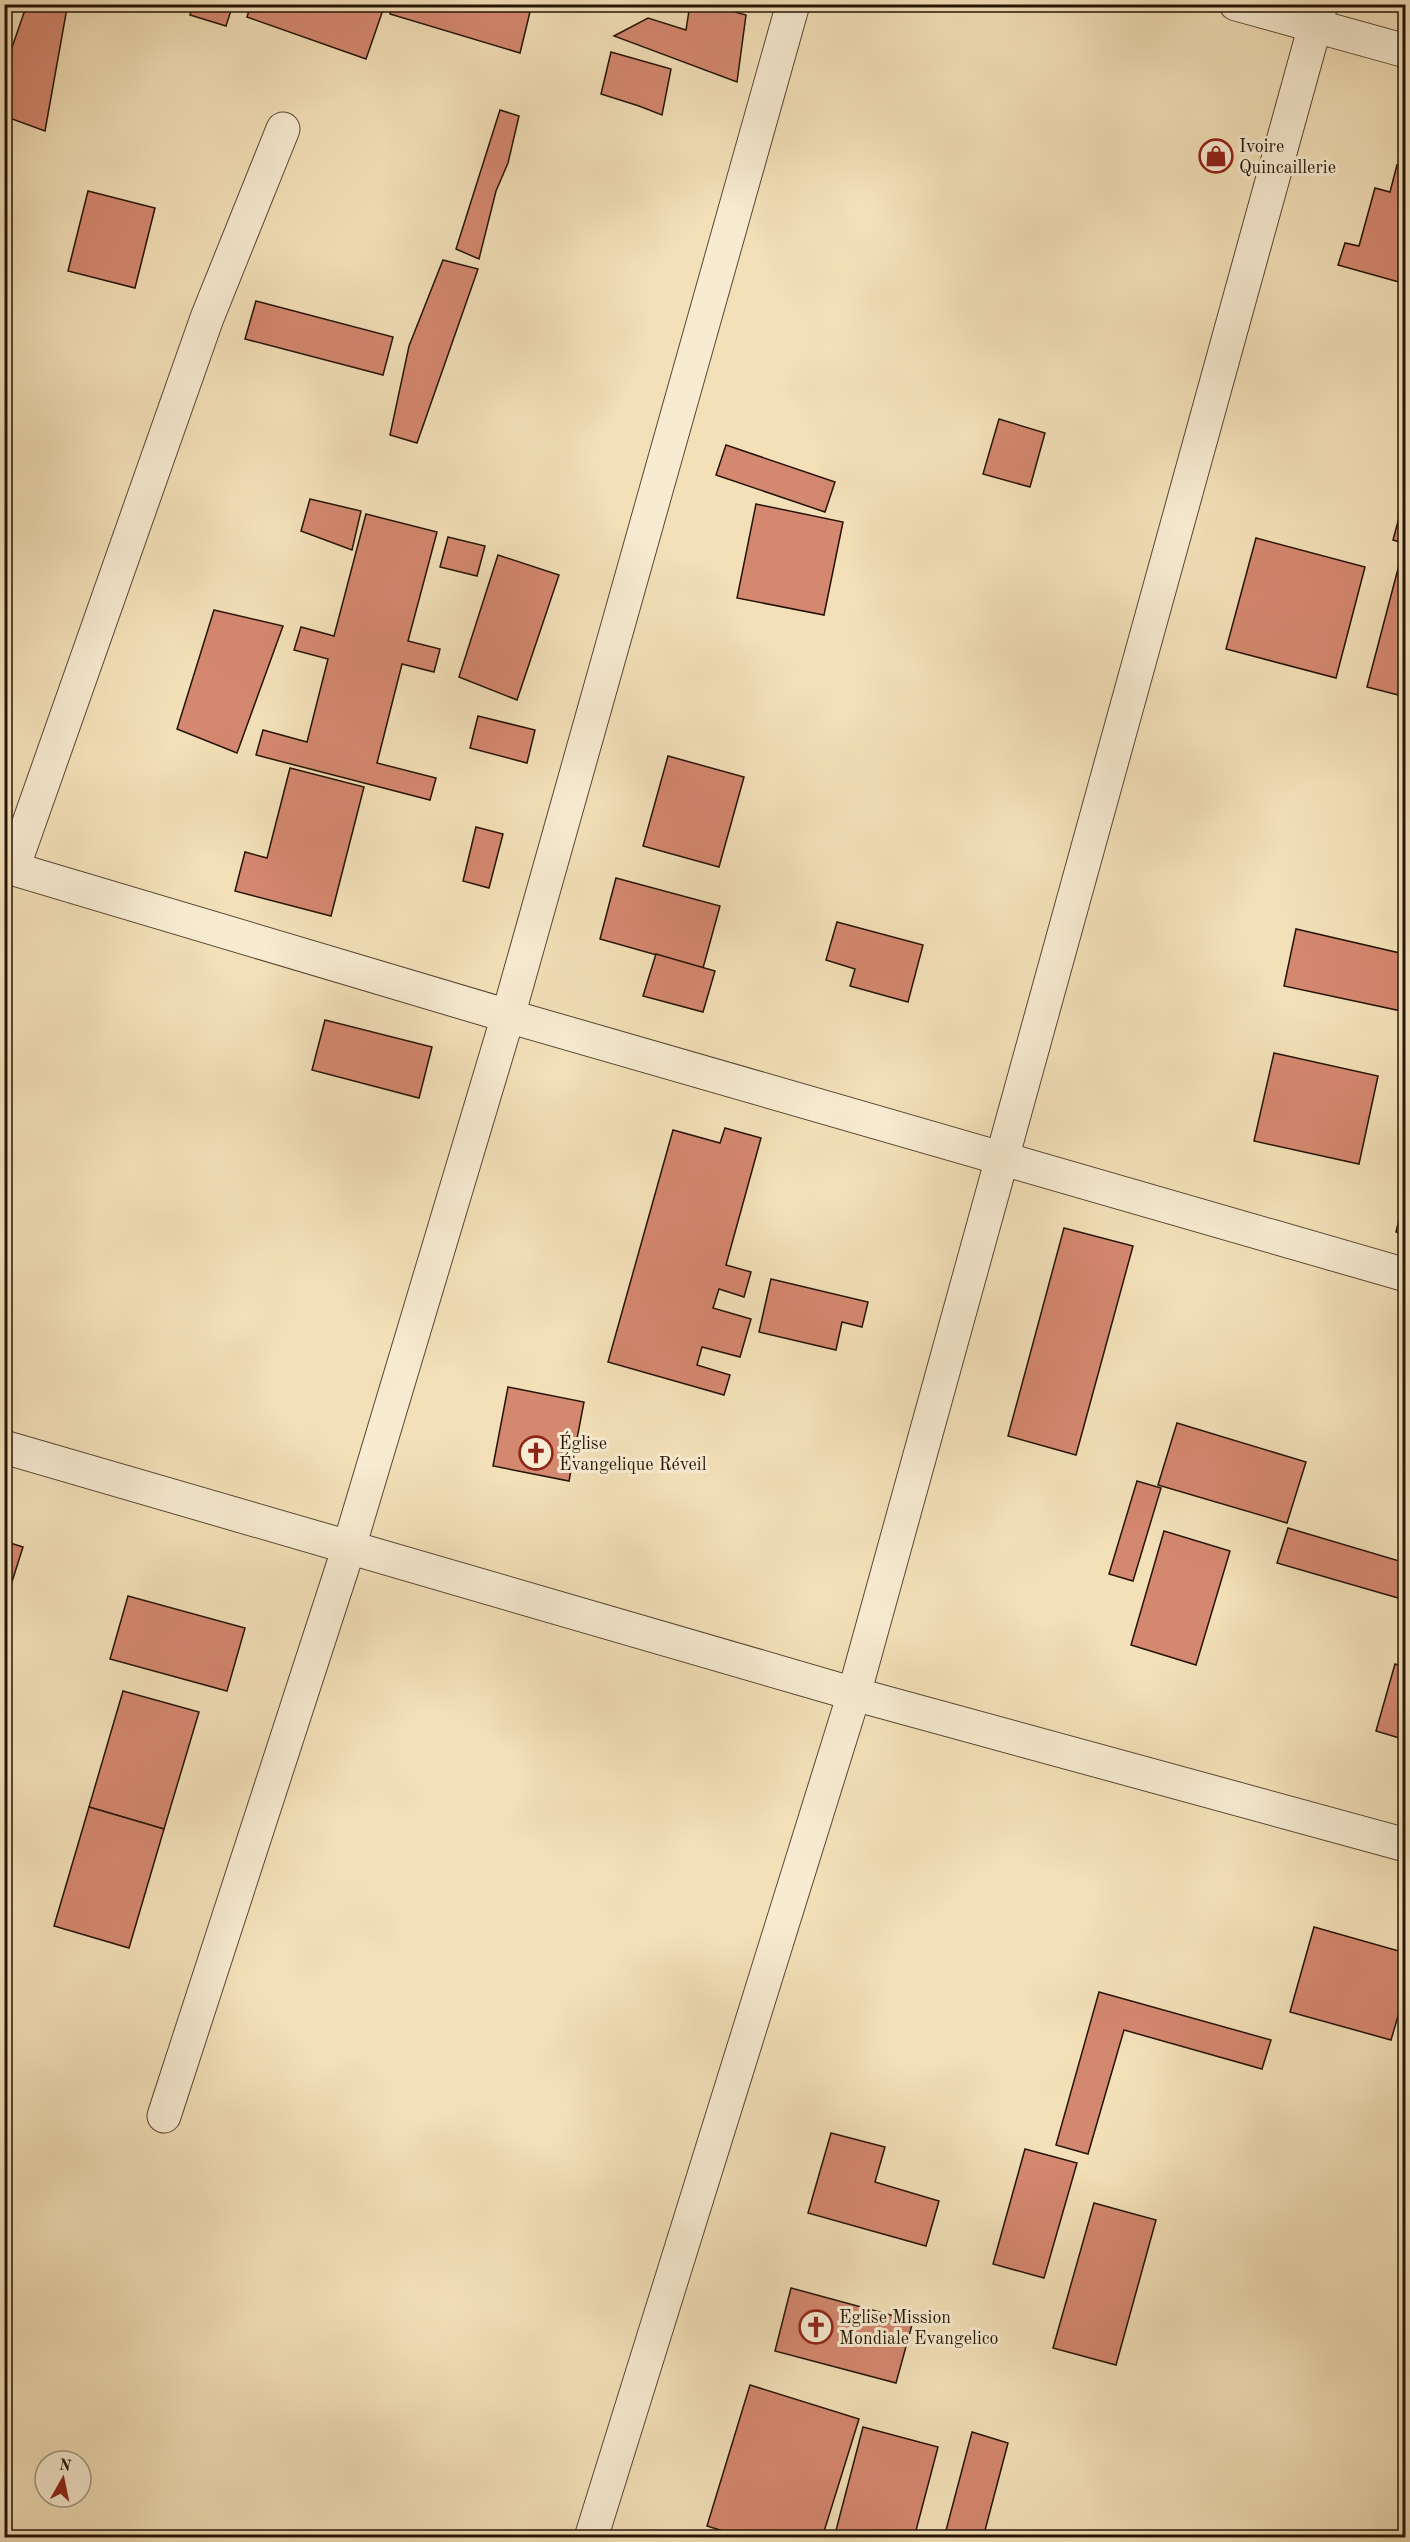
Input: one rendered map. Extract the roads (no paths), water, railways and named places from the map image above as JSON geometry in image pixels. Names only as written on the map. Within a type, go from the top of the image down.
[{"type":"street","points":[[164,2116],[349,1547],[508,1016],[793,4]]},
{"type":"street","points":[[1236,4],[1318,16],[1406,51]]},
{"type":"street","points":[[591,2538],[854,1694],[1318,16]]},
{"type":"street","points":[[283,129],[207,318],[9,867],[1001,1160],[1406,1275]]},
{"type":"street","points":[[4,1447],[854,1694],[1406,1845]]},
{"type":"place","name":"Ivoire Quincaillerie","points":[[1216,156]]},
{"type":"place","name":"Église Évangelique Réveil","points":[[536,1453]]},
{"type":"place","name":"Eglise Mission Mondiale Evangelico","points":[[816,2327]]}]
